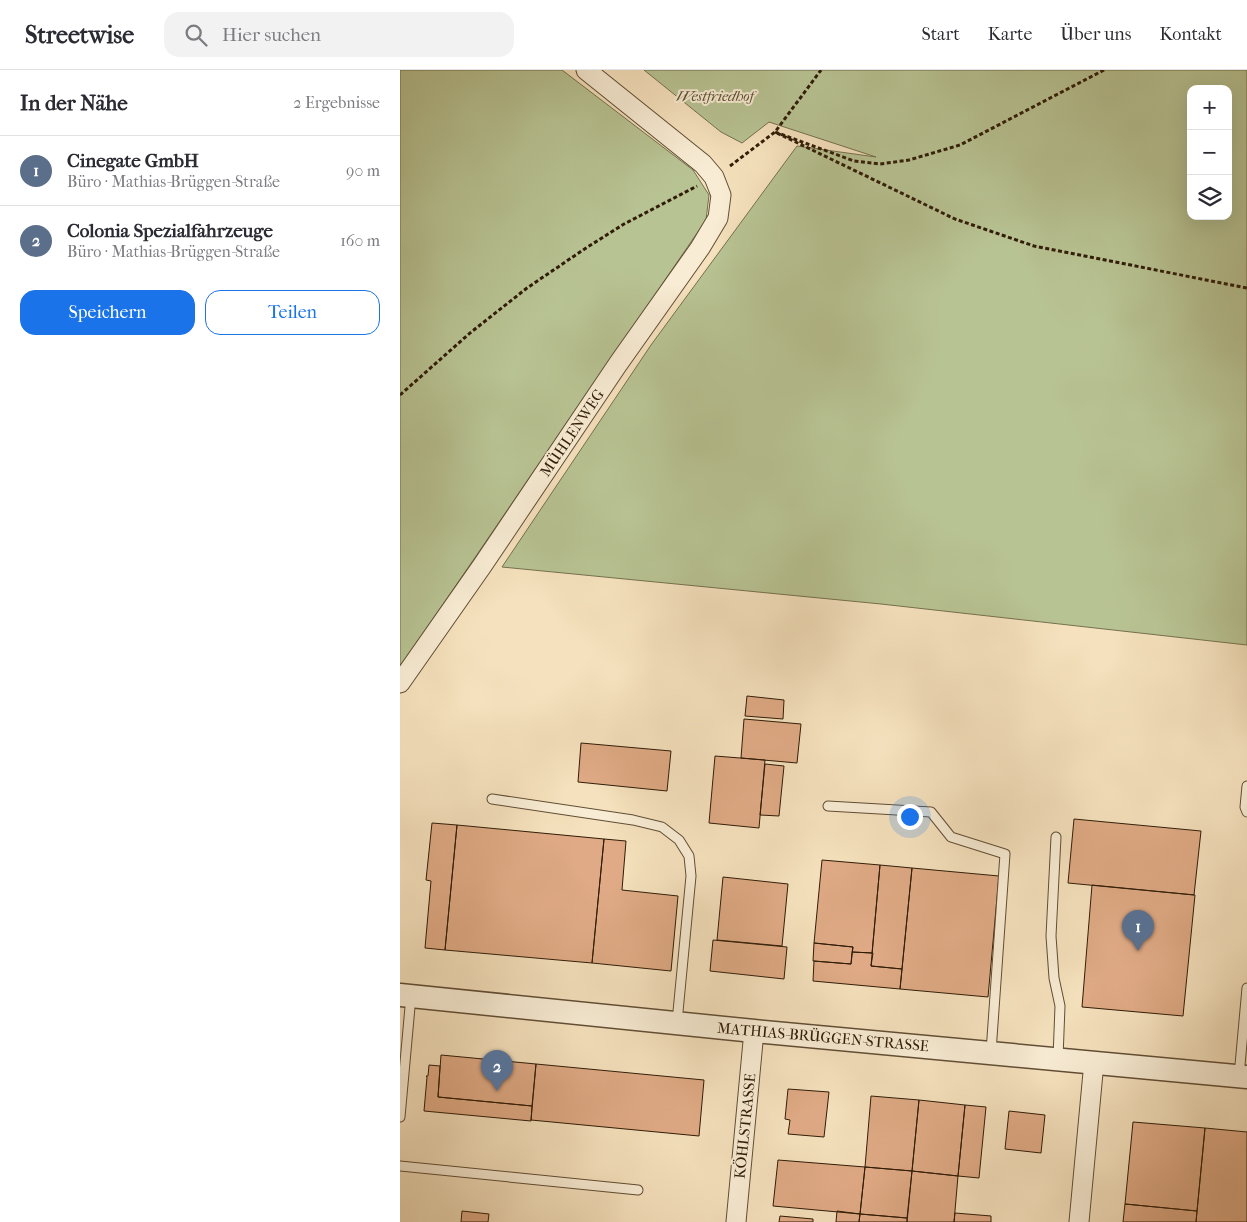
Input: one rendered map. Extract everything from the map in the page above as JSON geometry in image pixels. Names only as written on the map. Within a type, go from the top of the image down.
[{"type":"street","points":[[586,70],[703,164],[714,177]]},
{"type":"street","name":"MÜHLENWEG","points":[[400,683],[482,566],[618,364],[700,248],[718,218],[721,195],[714,177]]},
{"type":"street","name":"MATHIAS-BRÜGGEN-STRASSE","points":[[406,995],[754,1031],[1243,1076]]},
{"type":"street","name":"KÖHLSTRASSE","points":[[736,1222],[754,1031]]},
{"type":"street","points":[[1079,1222],[1094,1062]]},
{"type":"lane","points":[[1247,786],[1245,806],[1247,812]]},
{"type":"lane","points":[[492,798],[632,820],[662,827],[679,840],[689,856],[691,876],[677,1022]]},
{"type":"lane","points":[[828,806],[931,812],[951,837],[1005,854],[991,1052]]},
{"type":"lane","points":[[1056,837],[1051,936],[1054,978],[1060,1006],[1058,1058]]},
{"type":"lane","points":[[1243,1076],[1247,988]]},
{"type":"lane","points":[[400,1117],[406,995]]},
{"type":"lane","points":[[400,1166],[638,1190]]},
{"type":"path","points":[[400,394],[470,333],[527,288],[624,224],[714,177],[775,132],[821,70]]},
{"type":"path","points":[[775,132],[854,161],[880,164],[909,160],[960,145],[1104,70]]},
{"type":"path","points":[[775,132],[955,219],[1034,246],[1247,288]]},
{"type":"green space","points":[[400,70],[562,70],[693,170],[709,195],[706,220],[400,667]]},
{"type":"green space","name":"Westfriedhof","points":[[644,70],[1247,70],[1247,645],[881,604],[502,567],[651,345],[797,146],[876,157],[769,122],[742,143],[721,132]]},
{"type":"building","points":[[747,696],[784,700],[783,719],[745,716]]},
{"type":"building","points":[[744,719],[801,724],[797,763],[741,758]]},
{"type":"building","points":[[581,743],[671,751],[667,791],[578,782]]},
{"type":"building","points":[[715,756],[765,760],[759,828],[709,823]]},
{"type":"building","points":[[765,764],[784,766],[779,816],[760,815]]},
{"type":"building","points":[[1074,819],[1201,831],[1194,895],[1068,883]]},
{"type":"building","points":[[432,823],[457,825],[445,950],[425,948],[431,881],[426,880]]},
{"type":"building","points":[[457,825],[604,839],[592,963],[445,950]]},
{"type":"building","points":[[604,839],[626,841],[622,890],[678,896],[671,971],[592,963]]},
{"type":"building","points":[[822,860],[880,865],[872,953],[852,952],[853,947],[814,943]]},
{"type":"building","points":[[880,865],[912,868],[902,969],[871,966]]},
{"type":"building","points":[[912,868],[999,876],[988,997],[900,989]]},
{"type":"building","points":[[723,877],[788,884],[782,946],[717,940]]},
{"type":"building","points":[[1092,885],[1195,895],[1183,1016],[1082,1007]]},
{"type":"building","points":[[713,940],[787,947],[784,979],[710,971]]},
{"type":"building","points":[[814,943],[853,947],[851,964],[813,961]]},
{"type":"building","points":[[852,952],[873,953],[871,966],[902,969],[900,989],[813,981],[814,961],[851,964]]},
{"type":"building","points":[[441,1055],[536,1064],[532,1106],[438,1097]]},
{"type":"building","points":[[536,1064],[704,1080],[699,1136],[531,1120]]},
{"type":"building","points":[[429,1065],[440,1066],[438,1097],[532,1106],[531,1121],[424,1111],[426,1076],[428,1076]]},
{"type":"building","points":[[788,1089],[829,1092],[824,1137],[788,1134],[790,1120],[785,1119]]},
{"type":"building","points":[[871,1096],[919,1100],[912,1171],[865,1167]]},
{"type":"building","points":[[919,1100],[965,1105],[958,1176],[912,1171]]},
{"type":"building","points":[[965,1105],[986,1107],[979,1178],[958,1176]]},
{"type":"building","points":[[1009,1111],[1045,1115],[1041,1153],[1005,1149]]},
{"type":"building","points":[[1133,1122],[1205,1128],[1197,1211],[1125,1204]]},
{"type":"building","points":[[1205,1128],[1247,1132],[1247,1222],[1196,1222]]},
{"type":"building","points":[[778,1160],[865,1167],[860,1214],[773,1206]]},
{"type":"building","points":[[865,1167],[912,1171],[907,1218],[860,1214]]},
{"type":"building","points":[[912,1171],[958,1176],[954,1222],[907,1222]]},
{"type":"building","points":[[1125,1204],[1197,1211],[1196,1222],[1123,1222]]},
{"type":"building","points":[[462,1211],[489,1214],[488,1222],[461,1222]]},
{"type":"building","points":[[837,1211],[860,1214],[859,1222],[836,1222]]},
{"type":"building","points":[[955,1213],[991,1216],[991,1222],[954,1222]]},
{"type":"building","points":[[860,1214],[907,1218],[907,1222],[859,1222]]},
{"type":"building","points":[[780,1216],[813,1219],[813,1222],[779,1222]]},
{"type":"place","name":"Cinegate GmbH","points":[[1138,951]]},
{"type":"place","name":"Colonia Spezialfahrzeuge","points":[[497,1091]]}]
